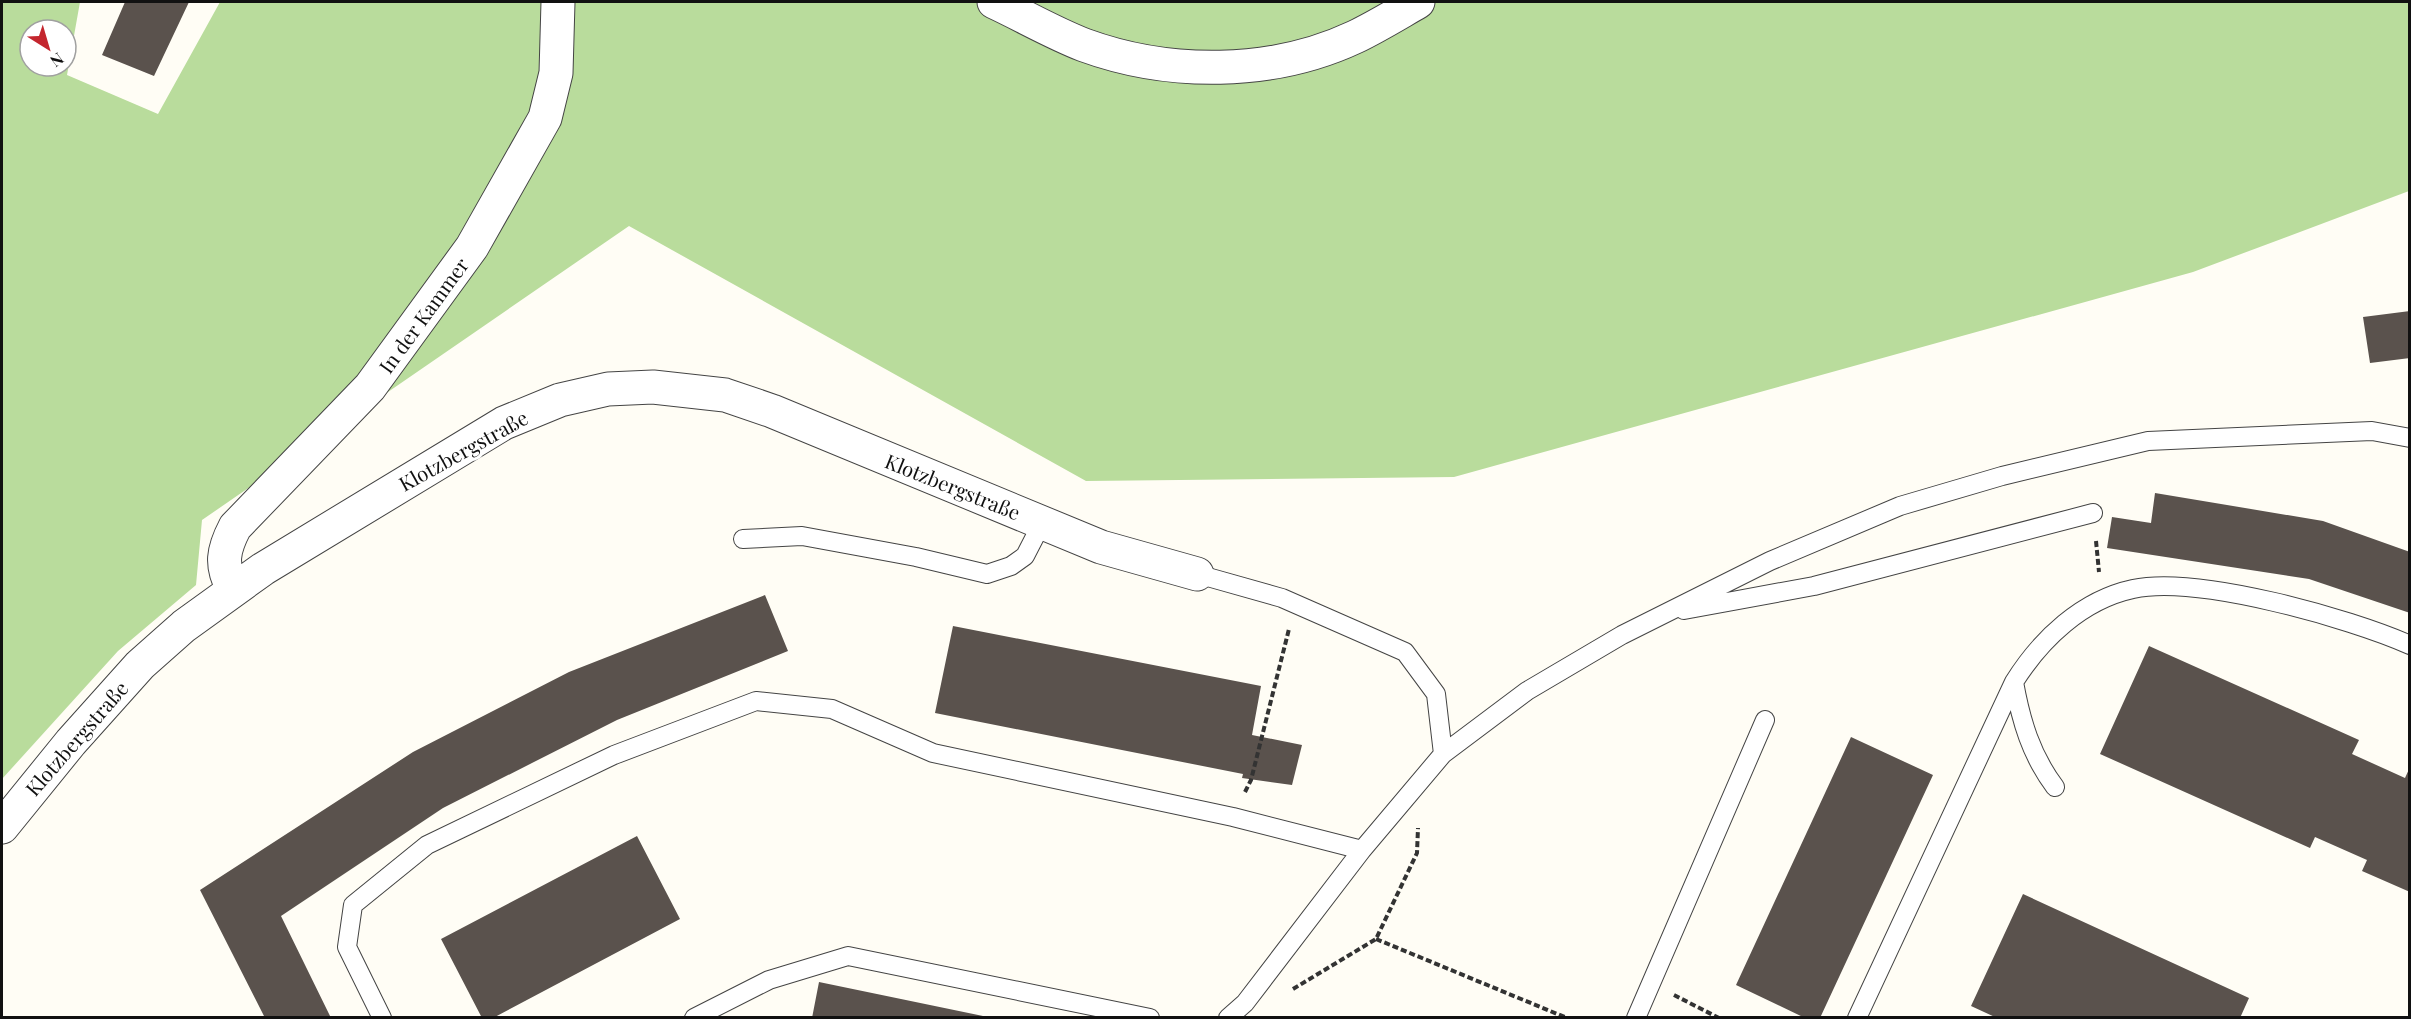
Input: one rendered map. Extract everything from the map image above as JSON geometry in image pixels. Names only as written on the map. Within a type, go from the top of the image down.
[{"type":"street","name":"In der Kammer","points":[[233,589],[222,562],[226,544],[235,527],[370,387],[472,248],[523,161],[545,118],[556,73],[558,2]]},
{"type":"street","points":[[994,2],[1092,47],[1148,62],[1197,67],[1236,67],[1276,62],[1315,52],[1353,38],[1418,2]]},
{"type":"street","name":"Klotzbergstraße","points":[[2,827],[71,742],[140,665],[233,589],[441,459],[504,423],[560,400],[608,389],[653,387],[724,395],[772,411],[1101,547],[1197,574]]},
{"type":"lane","points":[[1228,1017],[1245,1003],[1362,850],[1443,754],[1527,691],[1662,614],[1770,561],[1900,506],[2002,476],[2137,443],[2372,431],[2409,438]]},
{"type":"lane","points":[[1662,614],[1814,586],[2093,513]]},
{"type":"lane","points":[[743,539],[802,536],[916,557],[987,574],[1011,566],[1025,556],[1042,523]]},
{"type":"lane","points":[[1197,574],[1295,603],[1405,652],[1436,694],[1443,754]]},
{"type":"lane","points":[[1857,1017],[2014,682],[2032,654],[2064,623],[2102,600],[2134,589],[2198,588],[2285,606],[2382,632],[2409,645]]},
{"type":"lane","points":[[2014,682],[2021,723],[2043,770],[2055,787]]},
{"type":"lane","points":[[381,1017],[347,947],[353,905],[427,844],[615,755],[756,701],[832,709],[933,753],[1233,817],[1362,850]]},
{"type":"lane","points":[[1636,1017],[1765,720]]},
{"type":"lane","points":[[694,1017],[769,980],[848,956],[1150,1017]]},
{"type":"path","points":[[2093,513],[2102,600]]},
{"type":"path","points":[[1251,780],[1295,603]]},
{"type":"path","points":[[1245,1003],[1263,1007],[1376,939],[1417,853],[1418,825],[1410,795]]},
{"type":"path","points":[[1376,939],[1556,1016],[1567,1017]]},
{"type":"path","points":[[1652,984],[1719,1017]]},
{"type":"green space","points":[[2,2],[80,2],[77,18],[18,18],[18,78],[74,78],[158,114],[220,2],[2409,2],[2409,191],[2193,272],[1454,477],[1086,481],[629,226],[202,520],[196,585],[118,651],[2,779]]},
{"type":"building","points":[[125,2],[189,2],[154,76],[102,55]]},
{"type":"building","points":[[2410,311],[2410,358],[2370,363],[2363,317]]},
{"type":"building","points":[[2155,493],[2323,521],[2410,552],[2410,613],[2309,579],[2107,548],[2112,517],[2151,523]]},
{"type":"building","points":[[765,595],[788,651],[617,720],[443,808],[281,916],[331,1018],[265,1018],[200,890],[413,752],[569,672]]},
{"type":"building","points":[[953,626],[1261,686],[1252,735],[1302,745],[1292,785],[1242,778],[1243,774],[935,713]]},
{"type":"building","points":[[2149,646],[2359,740],[2352,754],[2405,778],[2410,767],[2410,892],[2362,871],[2367,860],[2315,837],[2310,848],[2100,754]]},
{"type":"building","points":[[1851,737],[1933,775],[1820,1018],[1805,1018],[1736,985]]},
{"type":"building","points":[[637,836],[680,919],[493,1018],[482,1018],[441,939]]},
{"type":"building","points":[[2023,894],[2249,998],[2240,1018],[1997,1018],[1971,1006]]},
{"type":"building","points":[[819,982],[983,1016],[983,1018],[812,1018]]}]
